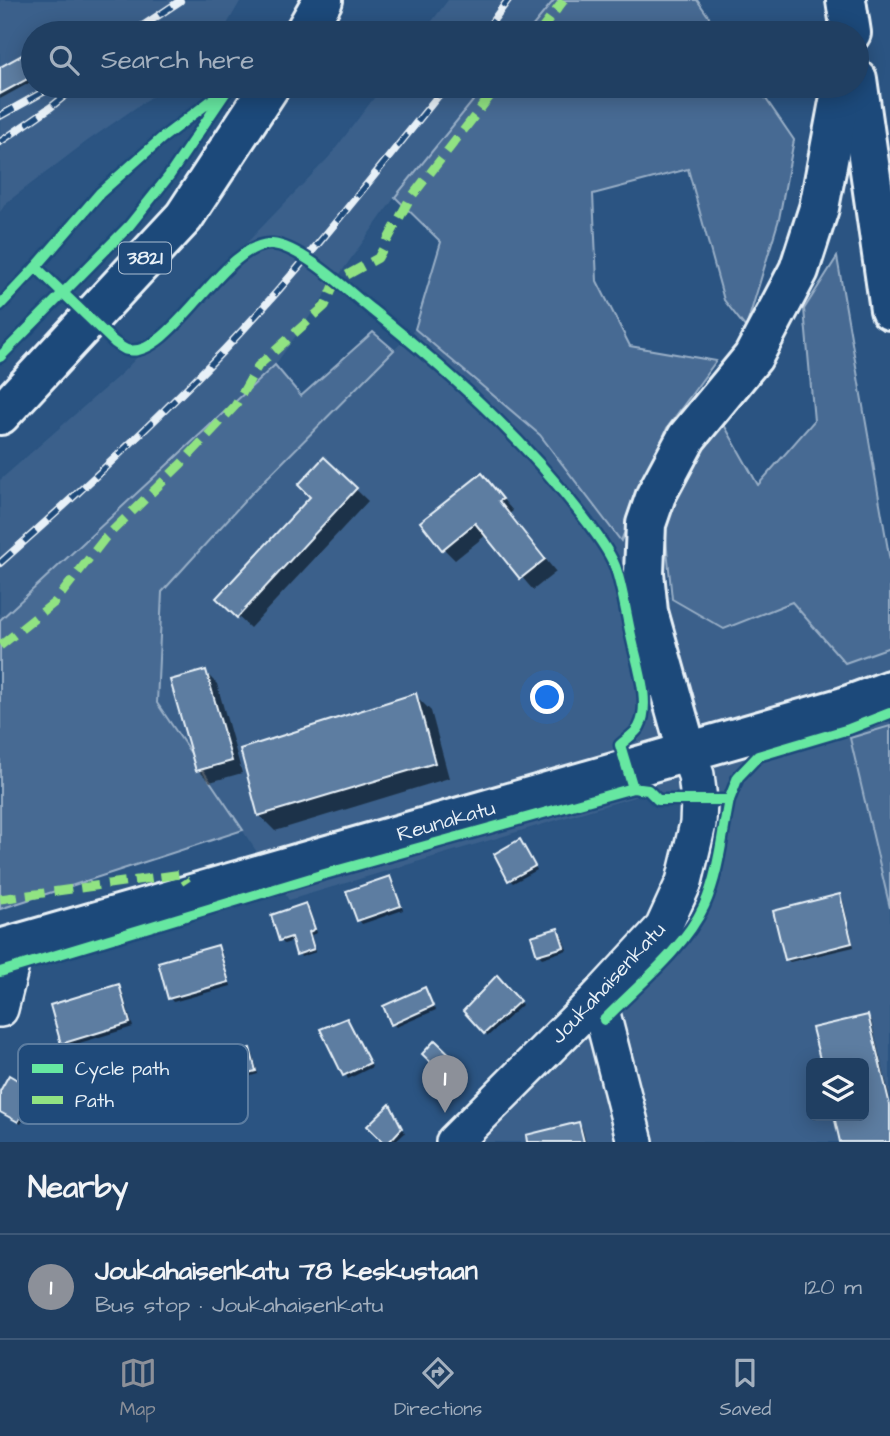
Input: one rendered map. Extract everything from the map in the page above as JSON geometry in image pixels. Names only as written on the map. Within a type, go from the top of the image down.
[{"type":"main road","points":[[311,21],[323,0]]},
{"type":"main road","points":[[846,0],[849,21]]},
{"type":"main road","name":"3821","points":[[0,415],[184,216],[262,98]]},
{"type":"main road","points":[[687,751],[648,612],[644,573],[646,524],[656,495],[687,437],[753,357],[799,270],[819,208],[840,98]]},
{"type":"main road","points":[[860,98],[889,301]]},
{"type":"main road","name":"Reunakatu","points":[[3,948],[844,707],[890,690]]},
{"type":"street","name":"Joukahaisenkatu","points":[[454,1142],[598,998],[663,928],[684,882],[698,824],[696,775],[687,751]]},
{"type":"street","points":[[0,1009],[10,969],[3,948]]},
{"type":"street","points":[[598,998],[635,1142]]},
{"type":"shaded area","points":[[0,0],[241,0],[229,21],[21,21],[21,98],[150,98],[86,142],[6,203],[0,212]]},
{"type":"shaded area","points":[[448,0],[554,0],[537,21],[432,21]]},
{"type":"shaded area","points":[[554,0],[697,0],[712,21],[537,21]]},
{"type":"shaded area","points":[[374,98],[475,98],[395,197],[275,365],[0,620],[0,480],[122,373],[329,157]]},
{"type":"shaded area","points":[[475,98],[765,98],[794,140],[779,219],[746,328],[724,300],[688,169],[593,194],[597,281],[630,346],[716,361],[667,428],[621,541],[540,435],[415,329],[441,242],[395,197]]},
{"type":"shaded area","points":[[837,257],[890,561],[890,647],[845,663],[792,602],[724,629],[672,599],[665,529],[678,478],[723,423],[758,485],[814,421],[804,309]]},
{"type":"shaded area","points":[[415,329],[540,435],[621,541],[672,599],[724,629],[792,602],[845,663],[890,647],[890,1142],[439,1142],[650,924],[670,881],[691,795],[641,795],[289,900],[157,703],[162,592],[250,495]]},
{"type":"shaded area","points":[[373,332],[394,350],[250,495],[162,592],[157,703],[243,830],[0,909],[0,620],[275,365],[301,396]]},
{"type":"shaded area","points":[[890,726],[890,908],[850,738]]},
{"type":"building","points":[[21,56],[21,83],[0,94],[0,67]]},
{"type":"building","points":[[324,457],[357,488],[237,618],[216,598],[310,497],[298,485]]},
{"type":"building","points":[[482,473],[503,499],[499,501],[545,559],[520,579],[475,523],[442,550],[420,522]]},
{"type":"building","points":[[206,670],[232,761],[196,771],[170,680]]},
{"type":"building","points":[[416,693],[435,763],[258,816],[240,749]]},
{"type":"building","points":[[520,839],[535,866],[508,881],[494,854]]},
{"type":"building","points":[[390,876],[401,906],[357,921],[346,891]]},
{"type":"building","points":[[840,894],[852,943],[785,960],[773,911]]},
{"type":"building","points":[[306,903],[315,929],[309,932],[314,949],[296,955],[291,937],[279,941],[271,915]]},
{"type":"building","points":[[558,928],[564,947],[537,955],[531,936]]},
{"type":"building","points":[[218,945],[229,982],[168,999],[158,962]]},
{"type":"building","points":[[497,975],[520,1001],[484,1034],[463,1011]]},
{"type":"building","points":[[119,984],[130,1023],[61,1044],[50,1005]]},
{"type":"building","points":[[425,987],[433,1006],[391,1025],[383,1006]]},
{"type":"building","points":[[868,1015],[890,1105],[890,1142],[840,1142],[835,1121],[869,1121],[869,1058],[820,1058],[812,1028]]},
{"type":"building","points":[[347,1018],[370,1063],[343,1076],[320,1029]]},
{"type":"building","points":[[435,1040],[460,1064],[447,1078],[422,1054]]},
{"type":"building","points":[[248,1049],[256,1071],[248,1073]]},
{"type":"building","points":[[9,1075],[18,1080],[18,1122],[0,1112],[0,1091]]},
{"type":"building","points":[[390,1104],[402,1128],[389,1142],[383,1142],[367,1126]]},
{"type":"building","points":[[579,1122],[584,1142],[527,1142],[526,1135]]},
{"type":"railway","points":[[493,21],[508,0]]},
{"type":"railway","points":[[150,21],[180,1]]},
{"type":"railway","points":[[0,116],[32,98]]},
{"type":"railway","points":[[0,142],[62,98]]},
{"type":"railway","points":[[0,563],[114,459],[224,350],[310,253],[436,98]]},
{"type":"marked path","points":[[548,21],[564,0]]},
{"type":"marked path","points":[[0,646],[55,602],[105,538],[181,464],[235,406],[258,366],[325,306],[336,281],[378,258],[409,200],[489,98]]},
{"type":"marked path","points":[[0,899],[181,874],[187,883]]},
{"type":"cycle path","points":[[0,305],[100,193],[162,138],[215,98]]},
{"type":"cycle path","points":[[0,357],[129,226],[169,176],[222,98]]},
{"type":"cycle path","points":[[36,267],[114,342],[127,350],[144,348],[162,337],[236,260],[254,248],[272,244],[296,252],[324,271],[428,356],[481,404],[555,481],[612,559],[620,584],[644,697],[639,727],[620,745],[633,788]]},
{"type":"cycle path","points":[[0,972],[321,875],[633,788],[648,790],[658,800],[729,800],[738,777],[758,756],[849,729],[890,713]]},
{"type":"cycle path","points":[[604,1020],[672,952],[695,922],[713,880],[729,800]]},
{"type":"place","name":"Joukahaisenkatu 78 keskustaan","points":[[445,1113]]}]
